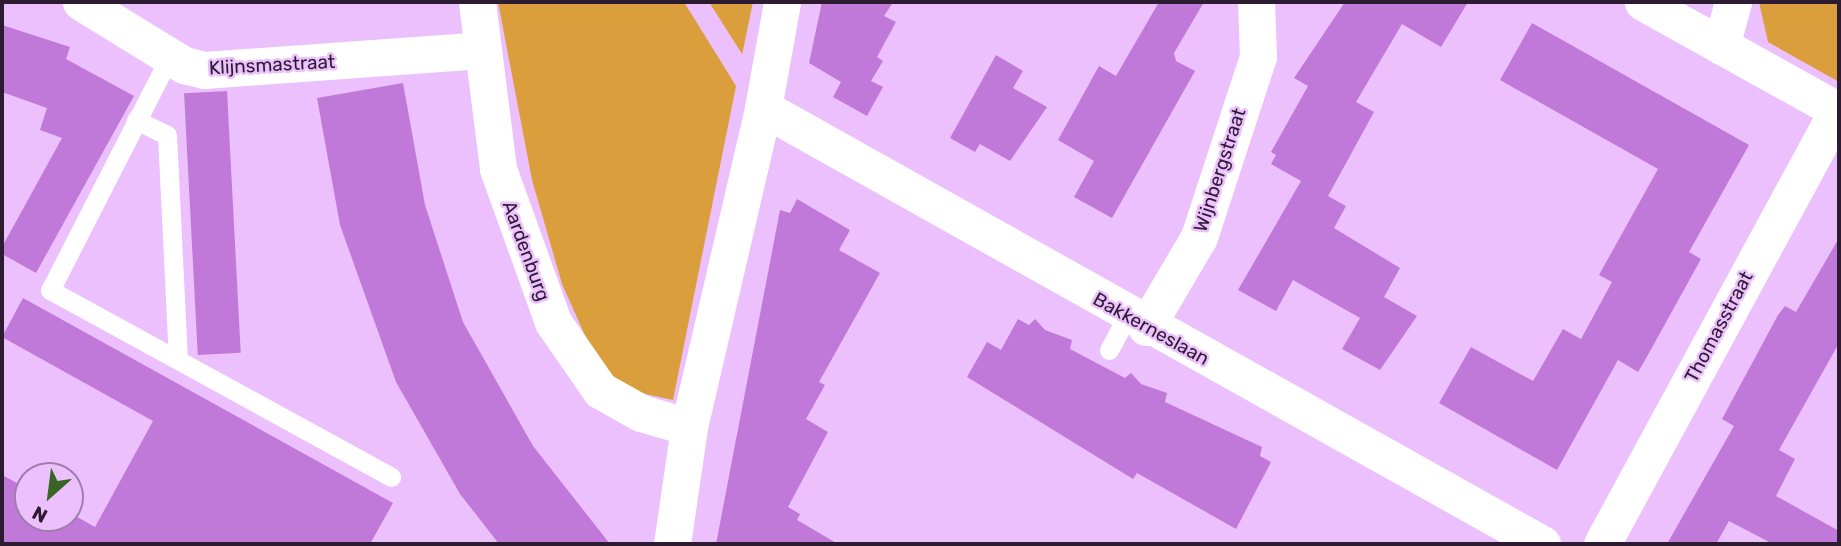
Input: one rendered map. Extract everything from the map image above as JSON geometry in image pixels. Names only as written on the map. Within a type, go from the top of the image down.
[{"type":"street","name":"Klijnsmastraat","points":[[81,2],[170,56],[204,70],[220,71],[481,50]]},
{"type":"street","name":"Aardenburg","points":[[477,2],[498,169],[553,322],[600,390],[641,413],[689,427]]},
{"type":"street","points":[[672,544],[689,427],[763,108],[782,2]]},
{"type":"street","name":"Wijnbergstraat","points":[[1136,321],[1199,237],[1258,56],[1256,2]]},
{"type":"street","points":[[1643,2],[1838,109]]},
{"type":"street","points":[[1721,46],[1732,2]]},
{"type":"street","name":"Bakkerneslaan","points":[[763,108],[1136,321],[1542,544]]},
{"type":"street","name":"Thomasstraat","points":[[1602,544],[1838,109]]},
{"type":"lane","points":[[170,56],[50,290],[391,477]]},
{"type":"lane","points":[[136,120],[167,135],[178,360]]},
{"type":"lane","points":[[1109,350],[1136,321]]},
{"type":"shaded area","points":[[498,2],[684,2],[736,86],[673,400],[641,393],[613,377],[592,351],[562,284],[532,180]]},
{"type":"shaded area","points":[[709,2],[753,2],[742,55],[742,54]]},
{"type":"shaded area","points":[[1759,2],[1839,2],[1839,82],[1768,42]]},
{"type":"building","points":[[822,2],[893,2],[884,16],[896,22],[877,57],[883,61],[871,81],[883,87],[867,116],[833,97],[841,82],[809,63]]},
{"type":"building","points":[[1159,2],[1204,2],[1174,53],[1176,61],[1195,71],[1112,218],[1074,197],[1094,161],[1058,140],[1099,66],[1116,76]]},
{"type":"building","points":[[1345,2],[1468,2],[1441,47],[1402,24],[1356,102],[1374,112],[1328,196],[1346,206],[1334,228],[1400,268],[1384,297],[1417,316],[1380,370],[1342,349],[1360,318],[1293,280],[1276,311],[1238,290],[1301,181],[1271,164],[1276,155],[1271,152],[1308,86],[1294,78]]},
{"type":"building","points":[[1532,23],[1749,145],[1689,252],[1701,259],[1644,362],[1638,372],[1618,360],[1557,470],[1439,403],[1471,347],[1533,381],[1563,329],[1581,339],[1612,282],[1599,275],[1658,169],[1500,80]]},
{"type":"building","points":[[2,25],[70,47],[66,59],[134,96],[36,273],[2,254],[2,247],[62,138],[40,130],[47,108],[2,92]]},
{"type":"building","points":[[996,55],[1023,71],[1013,88],[1047,107],[1010,161],[980,144],[975,152],[950,138]]},
{"type":"building","points":[[403,83],[425,205],[463,322],[533,446],[610,544],[499,544],[460,494],[396,382],[340,225],[317,98]]},
{"type":"building","points":[[227,91],[241,353],[198,355],[184,93]]},
{"type":"building","points":[[797,199],[850,230],[839,250],[880,273],[819,382],[825,385],[806,419],[828,432],[788,507],[800,514],[797,520],[838,544],[716,544],[780,210],[790,213]]},
{"type":"building","points":[[1839,238],[1839,343],[1779,450],[1795,459],[1776,496],[1839,531],[1839,544],[1773,544],[1729,521],[1716,544],[1667,544],[1734,426],[1722,419],[1778,315],[1785,306],[1796,312]]},
{"type":"building","points":[[23,298],[393,503],[370,544],[2,544],[2,475],[14,481],[14,532],[84,532],[84,521],[95,527],[153,421],[2,337]]},
{"type":"building","points":[[1018,319],[1029,325],[1035,319],[1045,330],[1072,340],[1070,349],[1125,378],[1131,373],[1141,384],[1167,393],[1165,402],[1262,447],[1260,456],[1271,462],[1236,529],[1137,473],[1133,479],[967,377],[987,342],[1001,350]]}]
